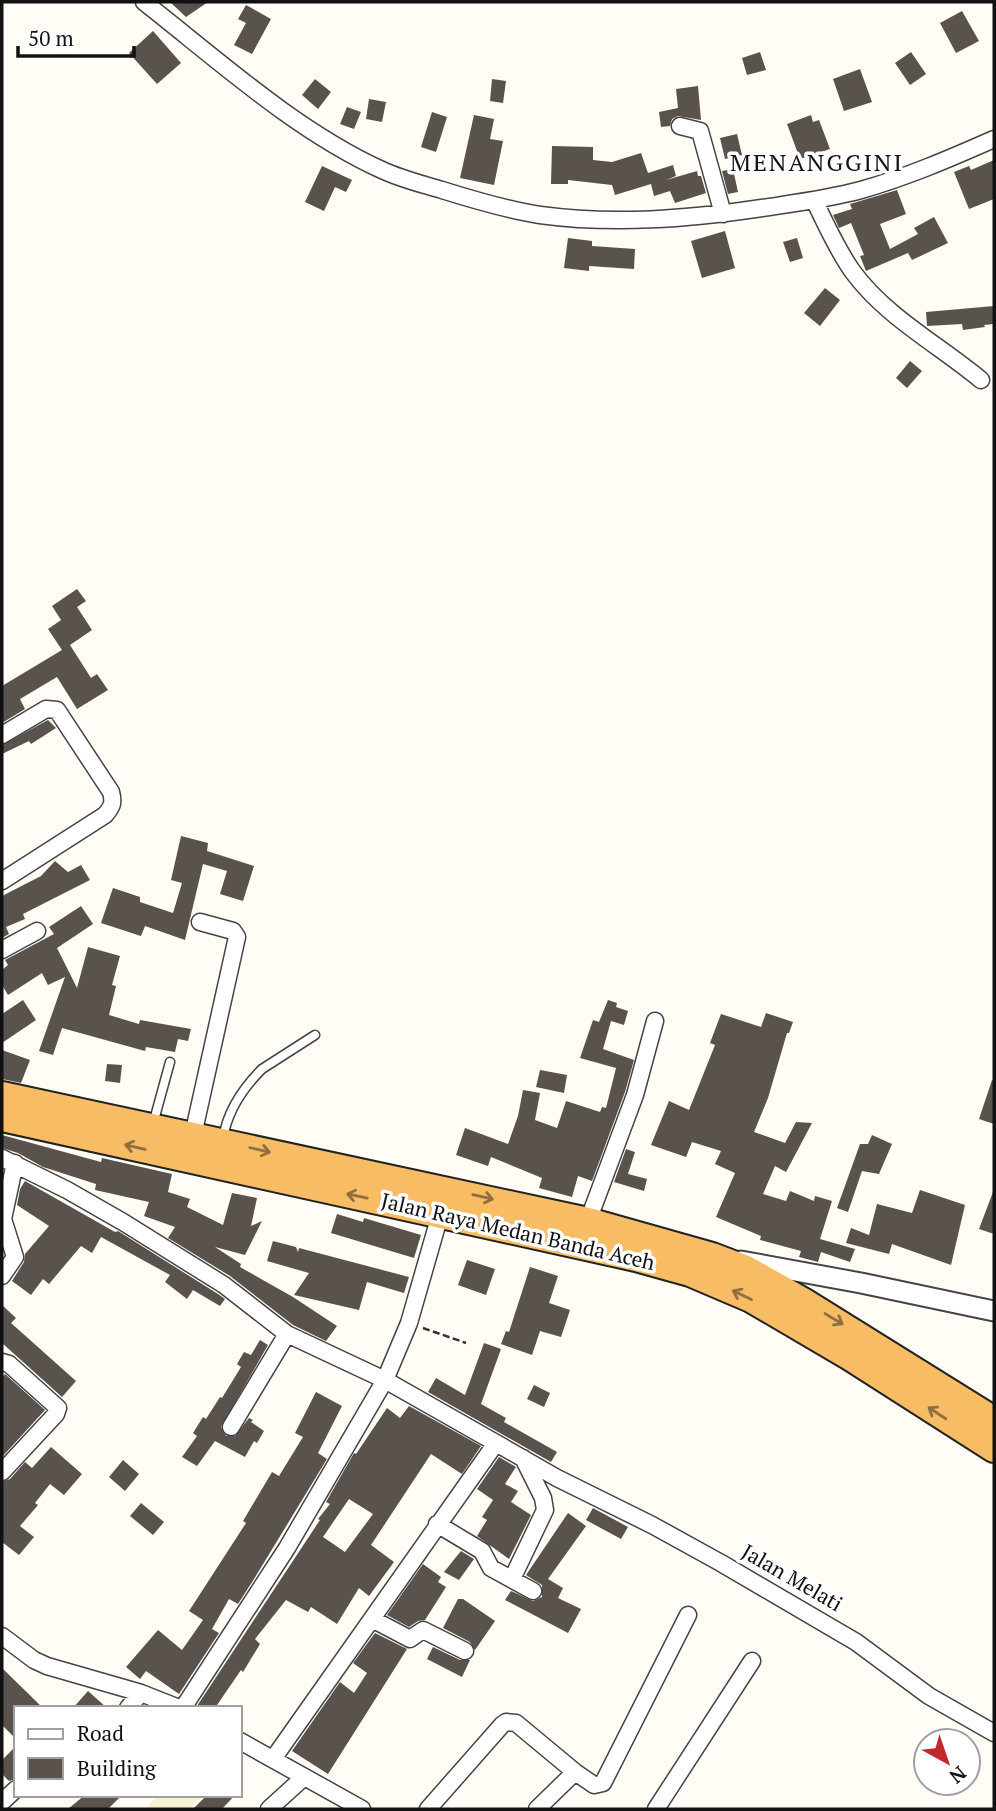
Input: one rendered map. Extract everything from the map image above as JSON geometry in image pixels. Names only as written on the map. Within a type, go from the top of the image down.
[{"type":"highway","name":"Jalan Raya Medan Banda Aceh","points":[[2,1096],[587,1221],[712,1256],[746,1269],[815,1308],[994,1420]]},
{"type":"highway","name":"Jalan Raya Medan Banda Aceh","points":[[2,1118],[636,1258],[707,1279],[751,1299],[850,1357],[994,1450]]},
{"type":"street","points":[[144,2],[282,110],[335,145],[397,176],[476,201],[538,215],[652,220],[723,214],[814,200],[860,190],[923,169],[994,139]]},
{"type":"street","points":[[680,126],[700,131],[723,214]]},
{"type":"street","points":[[814,200],[845,260],[865,286],[899,317],[981,380]]},
{"type":"street","points":[[2,736],[46,709],[57,710],[111,792],[113,805],[105,815],[2,881]]},
{"type":"street","points":[[193,1135],[237,937],[233,931],[200,922]]},
{"type":"street","points":[[2,950],[37,931]]},
{"type":"street","points":[[587,1221],[635,1095],[655,1021]]},
{"type":"street","points":[[2,1276],[15,1257],[3,1219],[9,1161]]},
{"type":"street","name":"Jalan Melati","points":[[9,1161],[123,1222],[224,1285],[287,1334],[385,1380],[557,1478],[652,1525],[732,1570],[856,1642],[929,1696],[994,1733]]},
{"type":"street","points":[[179,1706],[287,1548],[385,1380],[409,1324],[440,1215]]},
{"type":"street","points":[[712,1256],[994,1311]]},
{"type":"street","points":[[231,1427],[287,1334]]},
{"type":"street","points":[[2,1362],[9,1364],[58,1408],[56,1414],[2,1472]]},
{"type":"street","points":[[273,1759],[496,1443]]},
{"type":"street","points":[[512,1579],[545,1510],[543,1499],[523,1458]]},
{"type":"street","points":[[438,1524],[482,1551],[491,1567],[533,1591]]},
{"type":"street","points":[[428,1809],[506,1722],[516,1723],[594,1785],[603,1783],[688,1615]]},
{"type":"street","points":[[372,1619],[410,1639],[424,1630],[465,1651]]},
{"type":"street","points":[[3,1639],[47,1666],[141,1693],[175,1706]]},
{"type":"street","points":[[656,1809],[752,1661]]},
{"type":"street","points":[[130,1706],[141,1693]]},
{"type":"street","points":[[242,1742],[362,1809]]},
{"type":"street","points":[[537,1809],[575,1772]]},
{"type":"street","points":[[269,1809],[303,1778]]},
{"type":"lane","points":[[222,1142],[227,1118],[255,1076],[315,1035]]},
{"type":"lane","points":[[153,1127],[170,1062]]},
{"type":"path","points":[[409,1324],[466,1343]]},
{"type":"shaded area","points":[[156,1797],[201,1797],[189,1809],[146,1809]]},
{"type":"building","points":[[170,2],[208,2],[186,17]]},
{"type":"building","points":[[246,5],[271,19],[252,54],[234,45],[246,23],[238,19]]},
{"type":"building","points":[[962,11],[979,41],[956,53],[940,23]]},
{"type":"building","points":[[153,31],[181,63],[157,84],[129,53]]},
{"type":"building","points":[[760,52],[766,70],[747,75],[742,58]]},
{"type":"building","points":[[911,52],[926,74],[910,85],[895,63]]},
{"type":"building","points":[[860,69],[872,102],[844,111],[833,79]]},
{"type":"building","points":[[315,79],[331,92],[318,109],[302,95]]},
{"type":"building","points":[[492,79],[506,81],[503,103],[490,101]]},
{"type":"building","points":[[698,86],[701,120],[678,116],[672,119],[670,126],[661,127],[659,112],[678,108],[676,89]]},
{"type":"building","points":[[369,99],[386,102],[382,122],[366,119]]},
{"type":"building","points":[[347,107],[361,112],[354,129],[340,124]]},
{"type":"building","points":[[432,112],[447,117],[436,152],[421,147]]},
{"type":"building","points":[[474,115],[494,119],[490,139],[503,141],[494,185],[460,178]]},
{"type":"building","points":[[811,115],[813,122],[819,120],[830,149],[800,159],[787,124]]},
{"type":"building","points":[[737,134],[742,155],[725,159],[720,138]]},
{"type":"building","points":[[552,146],[593,147],[593,160],[612,162],[641,153],[648,173],[673,165],[676,176],[666,180],[697,171],[706,193],[675,203],[670,191],[654,196],[651,184],[615,195],[612,185],[568,180],[568,184],[551,184]]},
{"type":"building","points":[[994,160],[994,199],[969,209],[954,172],[969,166],[971,170]]},
{"type":"building","points":[[322,166],[352,180],[346,192],[335,187],[324,211],[305,202]]},
{"type":"building","points":[[733,169],[738,192],[728,194],[722,171]]},
{"type":"building","points":[[897,190],[906,214],[880,224],[890,249],[918,234],[914,228],[934,217],[948,243],[912,260],[908,253],[866,271],[860,256],[864,255],[851,223],[839,228],[833,215],[852,209],[850,204]]},
{"type":"building","points":[[725,231],[735,268],[702,278],[691,241]]},
{"type":"building","points":[[568,238],[592,241],[592,246],[635,249],[634,269],[589,266],[589,271],[564,268]]},
{"type":"building","points":[[797,238],[803,258],[790,262],[783,242]]},
{"type":"building","points":[[825,288],[840,300],[820,326],[804,313]]},
{"type":"building","points":[[994,306],[994,324],[984,325],[985,327],[963,330],[962,324],[927,326],[926,312]]},
{"type":"building","points":[[910,361],[922,371],[907,388],[896,378]]},
{"type":"building","points":[[77,589],[86,601],[77,607],[92,630],[70,645],[91,678],[97,674],[108,690],[77,709],[57,677],[20,699],[25,709],[2,723],[2,686],[62,650],[48,629],[61,620],[52,606]]},
{"type":"building","points":[[48,720],[56,728],[31,744],[29,741],[2,754],[2,745]]},
{"type":"building","points":[[181,836],[208,843],[207,851],[254,866],[243,901],[220,894],[227,871],[203,864],[185,940],[145,926],[141,936],[101,923],[113,888],[140,897],[140,902],[173,913],[182,883],[171,880]]},
{"type":"building","points":[[55,861],[68,872],[81,865],[90,880],[23,914],[25,919],[6,927],[9,934],[2,938],[2,896],[41,876]]},
{"type":"building","points":[[81,906],[93,924],[57,948],[77,988],[88,947],[120,956],[112,985],[116,986],[109,1015],[139,1024],[140,1020],[191,1029],[188,1041],[178,1039],[175,1052],[146,1047],[145,1051],[62,1028],[53,1055],[39,1051],[65,977],[48,985],[42,973],[8,995],[2,985],[2,970],[8,965],[5,960],[54,934],[49,927]]},
{"type":"building","points":[[23,1000],[36,1020],[2,1043],[2,1014]]},
{"type":"building","points":[[608,1000],[617,1003],[616,1007],[628,1011],[624,1025],[611,1021],[603,1049],[634,1060],[592,1181],[578,1176],[572,1197],[539,1188],[542,1178],[491,1157],[488,1166],[456,1155],[465,1128],[508,1144],[518,1116],[523,1090],[540,1093],[535,1120],[557,1128],[566,1101],[600,1112],[602,1107],[606,1108],[616,1068],[580,1058],[593,1020],[599,1022]]},
{"type":"building","points":[[766,1013],[793,1022],[754,1132],[785,1143],[796,1122],[812,1123],[786,1172],[775,1166],[763,1194],[786,1201],[790,1191],[814,1201],[815,1196],[832,1201],[820,1239],[855,1249],[850,1262],[821,1252],[818,1262],[799,1257],[801,1251],[760,1240],[761,1236],[716,1217],[735,1173],[715,1164],[721,1151],[692,1142],[686,1157],[651,1145],[669,1101],[689,1110],[715,1045],[710,1043],[721,1014],[761,1027]]},
{"type":"building","points":[[2,1050],[30,1060],[21,1083],[2,1079]]},
{"type":"building","points":[[107,1064],[122,1065],[120,1083],[105,1081]]},
{"type":"building","points":[[540,1070],[567,1075],[564,1093],[536,1087]]},
{"type":"building","points":[[992,1080],[994,1081],[994,1124],[979,1119]]},
{"type":"building","points":[[2,1135],[101,1162],[102,1158],[172,1174],[168,1192],[190,1199],[187,1207],[223,1225],[232,1193],[257,1198],[251,1226],[262,1221],[245,1255],[215,1247],[241,1264],[240,1267],[337,1326],[326,1341],[293,1325],[230,1276],[168,1238],[175,1227],[144,1216],[149,1202],[95,1190],[96,1184],[43,1167],[18,1153],[2,1148]]},
{"type":"building","points":[[872,1135],[892,1144],[879,1174],[862,1171],[848,1212],[837,1208],[860,1144],[868,1144]]},
{"type":"building","points":[[626,1149],[635,1152],[628,1174],[647,1179],[644,1191],[614,1182]]},
{"type":"building","points":[[25,1181],[115,1232],[118,1231],[225,1299],[220,1306],[193,1290],[187,1299],[165,1282],[170,1275],[101,1237],[92,1253],[81,1246],[49,1284],[43,1279],[31,1295],[12,1281],[24,1262],[25,1254],[49,1226],[17,1205],[20,1189]]},
{"type":"building","points":[[920,1190],[965,1205],[951,1265],[892,1244],[889,1254],[846,1243],[851,1228],[869,1235],[877,1204],[912,1213]]},
{"type":"building","points":[[994,1192],[994,1234],[979,1229]]},
{"type":"building","points":[[337,1214],[363,1222],[364,1218],[421,1235],[414,1258],[331,1233]]},
{"type":"building","points":[[273,1241],[296,1247],[298,1252],[299,1248],[409,1277],[404,1293],[367,1282],[359,1310],[294,1295],[309,1273],[267,1261]]},
{"type":"building","points":[[467,1260],[495,1269],[486,1295],[458,1285]]},
{"type":"building","points":[[530,1267],[558,1276],[549,1303],[570,1310],[561,1337],[540,1331],[532,1355],[501,1344],[506,1331],[509,1332]]},
{"type":"building","points":[[2,1305],[16,1318],[11,1323],[76,1381],[62,1397],[2,1343]]},
{"type":"building","points":[[260,1340],[268,1345],[221,1427],[226,1436],[235,1436],[249,1418],[264,1431],[257,1443],[254,1441],[245,1457],[215,1441],[197,1466],[182,1457],[197,1436],[193,1433],[203,1417],[206,1419],[220,1397],[222,1398],[241,1367],[237,1364],[244,1352],[251,1355]]},
{"type":"building","points":[[484,1343],[501,1349],[481,1404],[506,1418],[504,1422],[557,1452],[551,1462],[428,1392],[436,1378],[465,1395]]},
{"type":"building","points":[[5,1374],[45,1410],[2,1457],[2,1377]]},
{"type":"building","points":[[534,1385],[550,1393],[544,1407],[527,1399]]},
{"type":"building","points":[[316,1392],[342,1406],[318,1453],[327,1459],[254,1579],[238,1604],[229,1599],[212,1629],[219,1633],[179,1694],[146,1671],[140,1679],[126,1667],[158,1630],[182,1650],[203,1620],[189,1611],[246,1523],[243,1521],[272,1472],[279,1476],[303,1437],[295,1433]]},
{"type":"building","points":[[409,1406],[481,1446],[462,1474],[431,1454],[371,1545],[394,1562],[369,1596],[359,1588],[337,1624],[311,1607],[308,1612],[286,1600],[255,1639],[260,1644],[243,1672],[241,1670],[216,1706],[197,1706],[320,1520],[318,1519],[330,1504],[326,1502],[354,1453],[356,1454],[387,1408],[400,1418]],"holes":[[[349,1499],[373,1514],[345,1552],[323,1537]]]},
{"type":"building","points":[[51,1447],[82,1474],[64,1495],[50,1484],[35,1503],[38,1505],[20,1526],[34,1537],[19,1555],[2,1542],[2,1482],[10,1479],[25,1462],[32,1468]]},
{"type":"building","points":[[499,1457],[516,1467],[505,1484],[518,1491],[511,1502],[531,1515],[509,1559],[477,1536],[487,1520],[482,1517],[493,1500],[477,1489]]},
{"type":"building","points":[[123,1460],[139,1474],[125,1491],[109,1477]]},
{"type":"building","points":[[141,1503],[164,1522],[153,1535],[130,1516]]},
{"type":"building","points":[[593,1508],[628,1527],[621,1539],[586,1520]]},
{"type":"building","points":[[568,1513],[586,1526],[548,1579],[563,1588],[558,1598],[581,1609],[568,1633],[505,1600],[511,1591],[533,1601],[542,1597],[542,1585],[526,1575]]},
{"type":"building","points":[[461,1551],[474,1559],[459,1580],[444,1572]]},
{"type":"building","points":[[423,1564],[441,1577],[438,1582],[446,1587],[425,1620],[409,1627],[387,1615]]},
{"type":"building","points":[[458,1599],[463,1599],[495,1621],[475,1650],[470,1642],[443,1628]]},
{"type":"building","points":[[375,1633],[407,1649],[328,1774],[292,1751],[340,1682],[354,1693],[367,1673],[353,1663]]},
{"type":"building","points":[[433,1647],[460,1660],[470,1660],[462,1677],[427,1659]]},
{"type":"building","points":[[2,1668],[41,1706],[14,1706],[14,1737],[2,1725]]},
{"type":"building","points":[[88,1691],[105,1706],[75,1706]]},
{"type":"building","points":[[14,1748],[14,1780],[9,1781],[2,1774],[2,1760]]},
{"type":"building","points":[[83,1797],[120,1797],[108,1809],[68,1809]]},
{"type":"building","points":[[205,1797],[233,1797],[222,1809],[193,1809]]},
{"type":"district","name":"MENANGGINI","points":[[817,163]]}]
